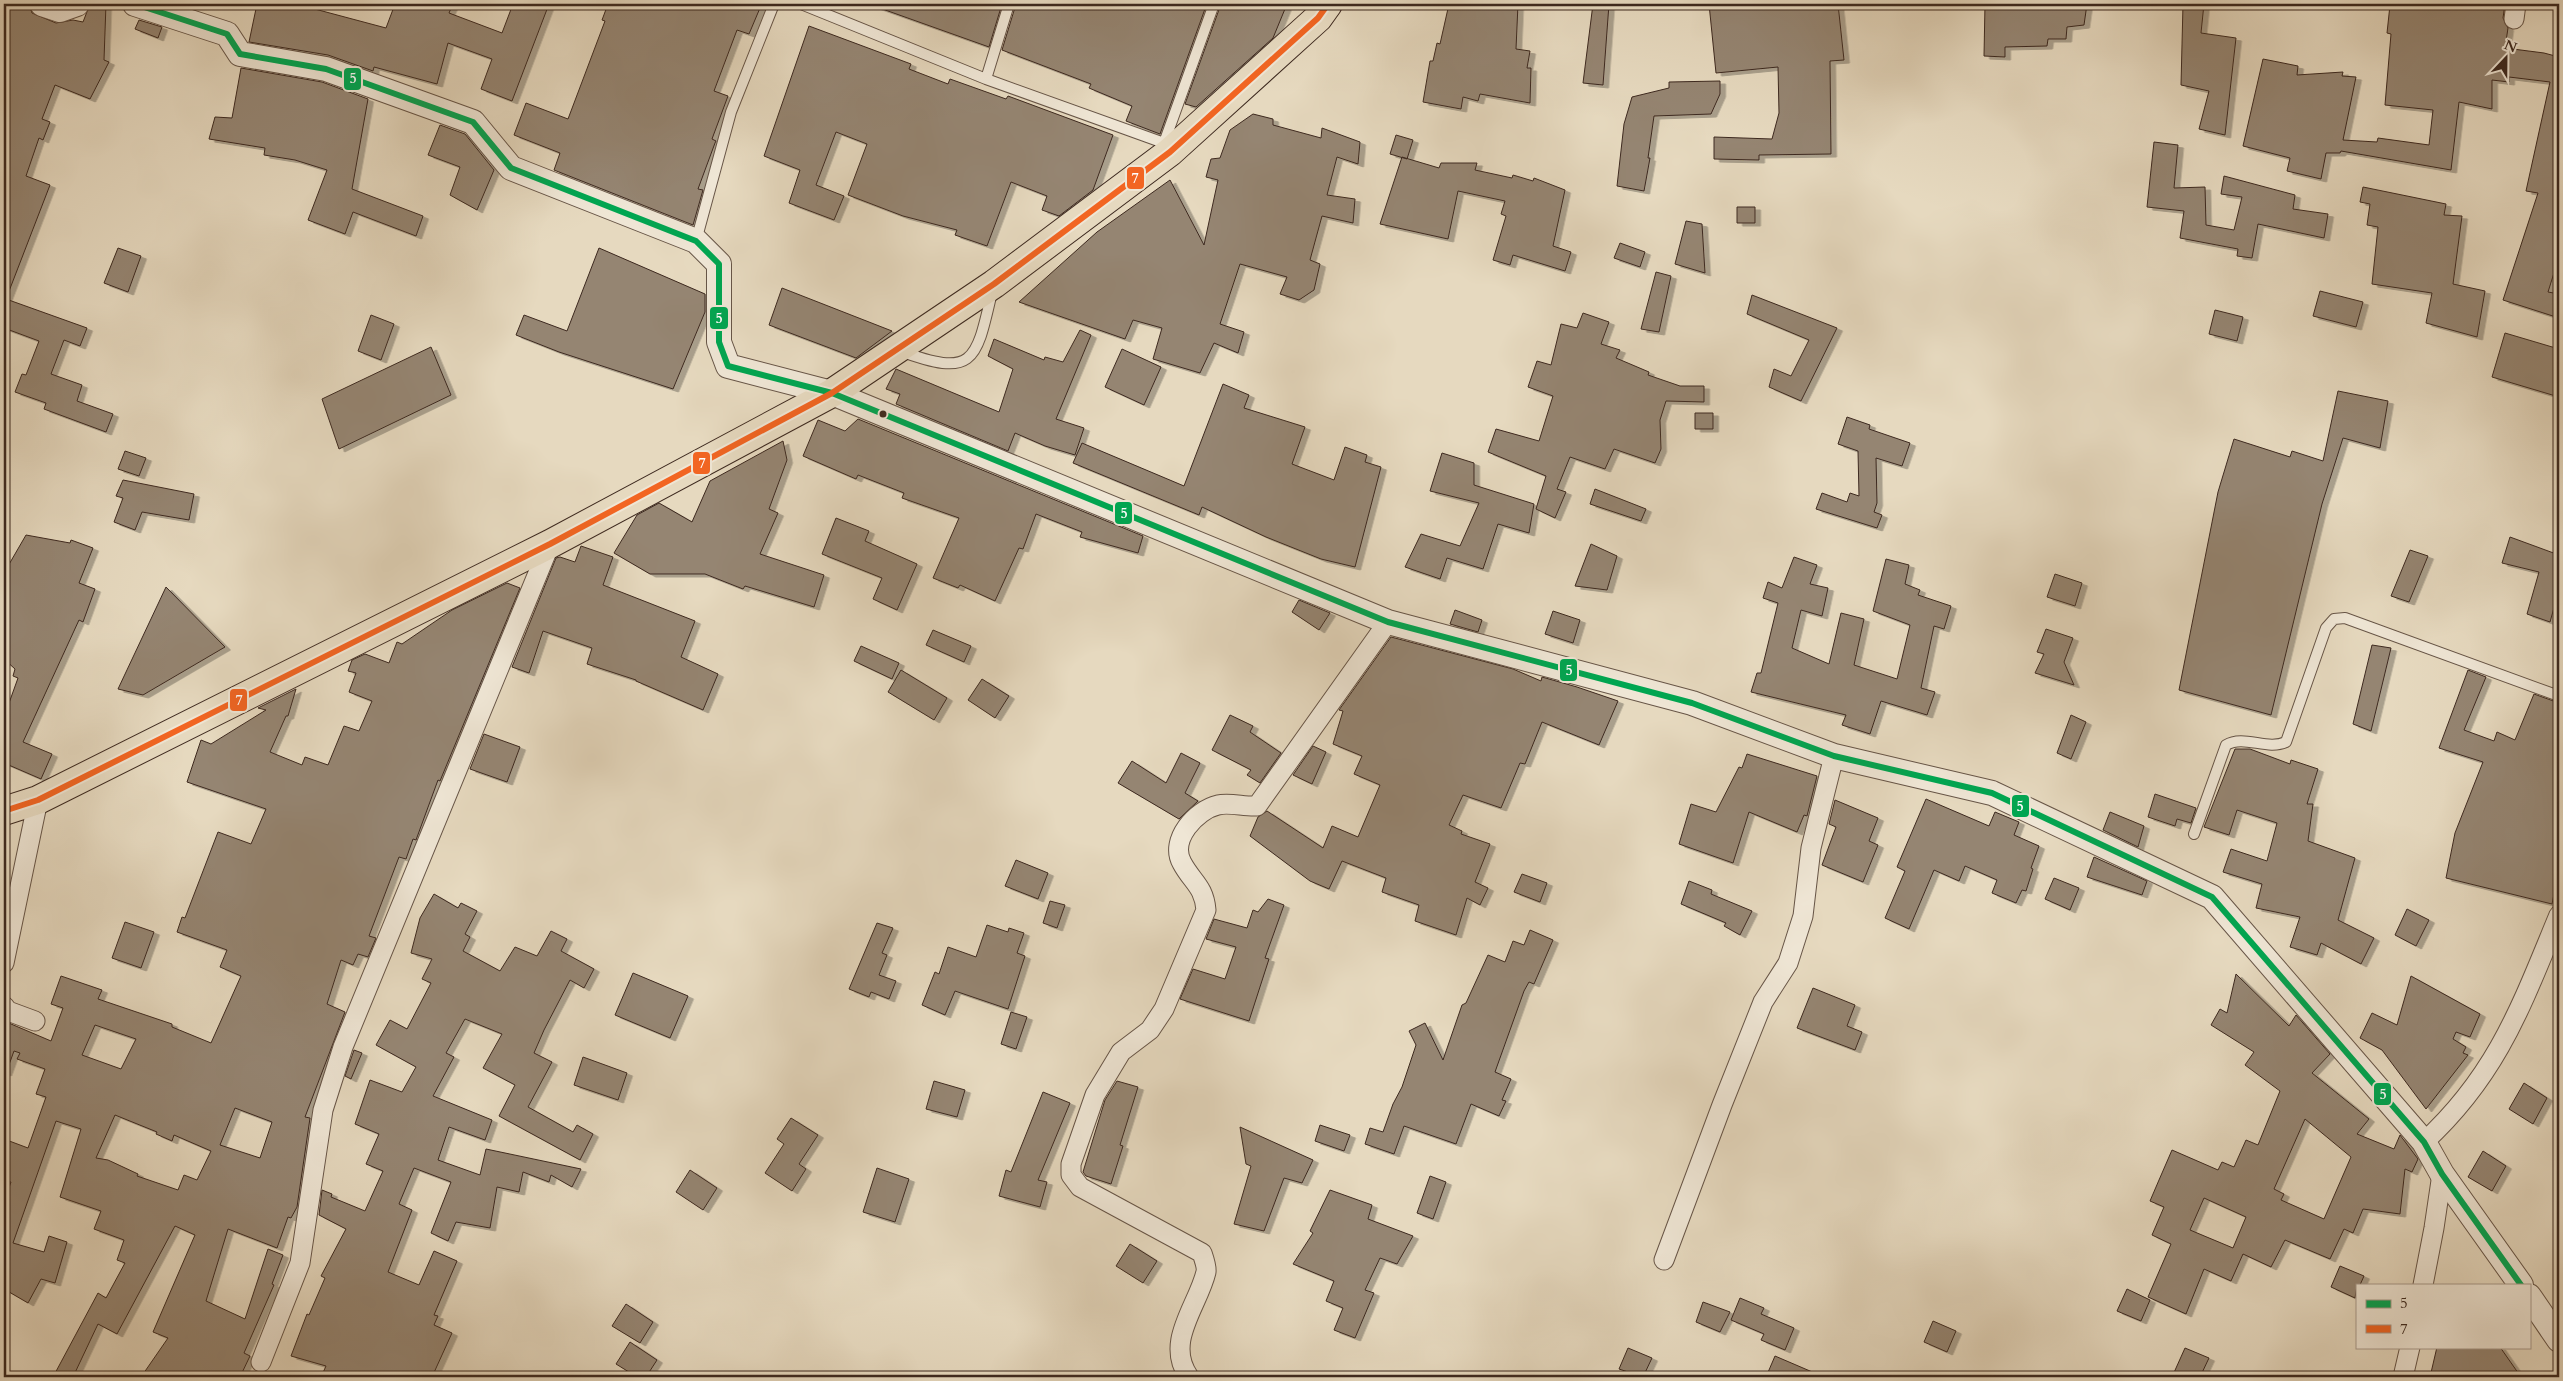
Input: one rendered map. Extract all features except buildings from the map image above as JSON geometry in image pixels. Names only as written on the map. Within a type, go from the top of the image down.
[{"type":"main road","points":[[4,811],[38,800],[550,544],[832,393],[994,284],[1167,148],[1318,18],[1328,4]]},
{"type":"street","points":[[42,4],[60,10],[77,4]]},
{"type":"street","points":[[135,4],[227,34],[240,54],[326,69],[473,122],[511,168],[696,241],[719,264],[719,342],[728,366],[832,393],[1388,622],[1692,703],[1834,756],[1992,793],[2212,898],[2424,1142],[2442,1174],[2520,1284]]},
{"type":"street","points":[[261,1362],[300,1263],[323,1110],[344,1047],[550,544]]},
{"type":"street","points":[[1189,1377],[1180,1358],[1181,1333],[1207,1270],[1202,1253],[1080,1187],[1071,1175],[1071,1164],[1095,1095],[1121,1052],[1150,1030],[1164,1009],[1206,910],[1205,895],[1181,862],[1178,848],[1180,836],[1203,812],[1219,805],[1257,806],[1388,622]]},
{"type":"street","points":[[1664,1260],[1763,1002],[1788,963],[1803,916],[1811,848],[1834,756]]},
{"type":"street","points":[[4,963],[38,800]]},
{"type":"street","points":[[2424,1142],[2461,1105],[2497,1055],[2517,1016],[2559,915]]},
{"type":"street","points":[[4,1006],[8,1011],[35,1020]]},
{"type":"street","points":[[2423,1284],[2442,1174]]},
{"type":"street","points":[[2530,1297],[2556,1332]]},
{"type":"street","points":[[2403,1377],[2410,1348]]},
{"type":"lane","points":[[696,241],[731,112],[774,4]]},
{"type":"lane","points":[[801,4],[986,79],[1167,148],[1214,4]]},
{"type":"lane","points":[[986,79],[1009,4]]},
{"type":"lane","points":[[897,350],[933,363],[960,363],[973,353],[982,337],[994,284]]},
{"type":"lane","points":[[2194,834],[2226,745],[2233,741],[2279,746],[2286,742],[2326,628],[2334,620],[2345,618],[2559,696]]},
{"type":"transit line","name":"5","points":[[135,4],[227,34],[240,54],[326,69],[473,122],[511,168],[696,241],[719,264],[719,342],[728,366],[832,393],[1388,622],[1692,703],[1834,756],[1992,793],[2212,897],[2424,1142],[2442,1174],[2520,1284]]},
{"type":"transit line","name":"7","points":[[4,811],[38,800],[550,544],[832,393],[994,284],[1170,152],[1318,18],[1328,4]]}]
